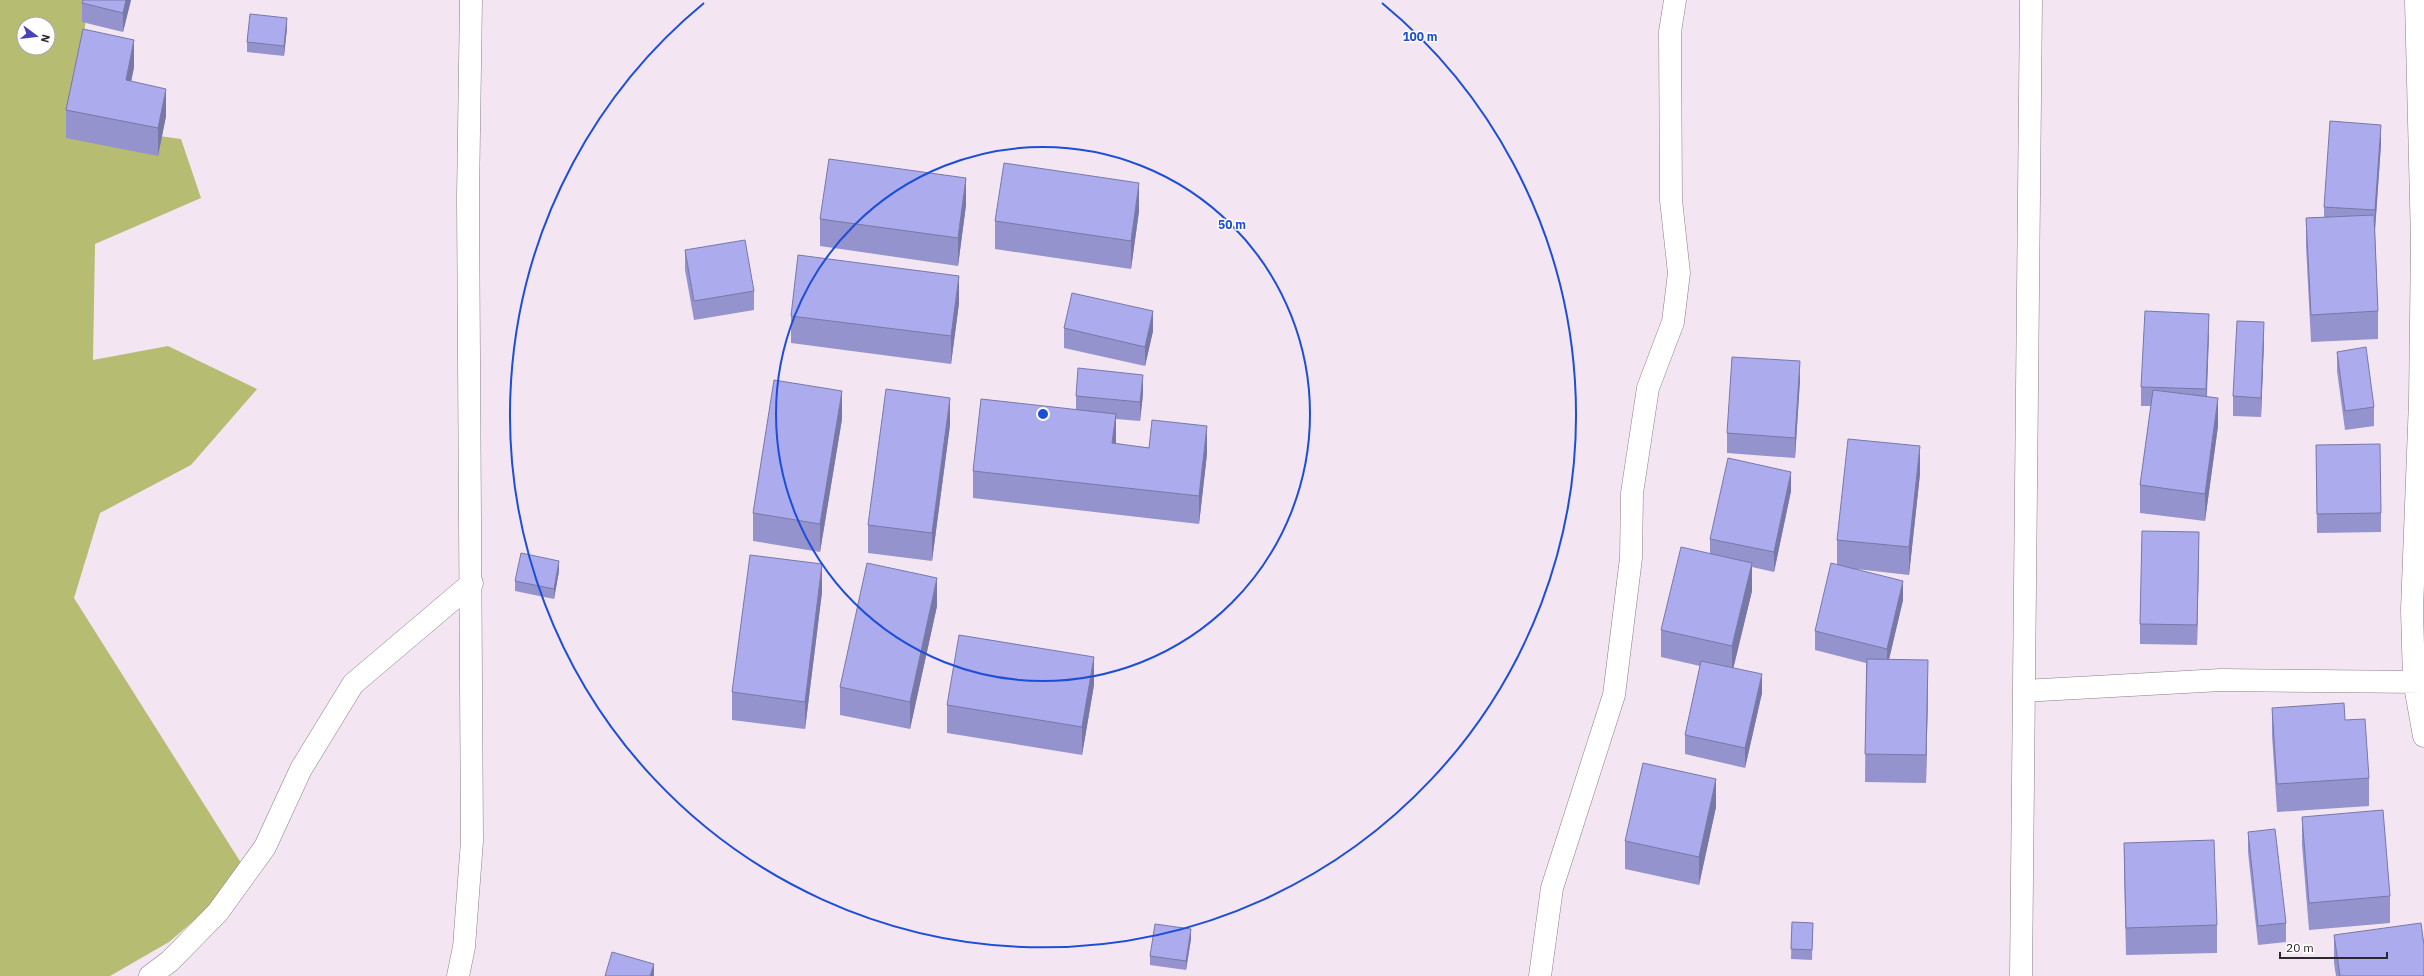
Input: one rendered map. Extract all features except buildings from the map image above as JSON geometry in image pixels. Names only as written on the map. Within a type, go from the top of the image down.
[{"type":"street","points":[[458,976],[464,947],[472,841],[472,583],[468,205],[471,0]]},
{"type":"street","points":[[1540,976],[1552,888],[1614,695],[1631,558],[1632,493],[1648,388],[1673,322],[1679,273],[1671,200],[1670,32],[1674,0]]},
{"type":"street","points":[[2021,976],[2031,0]]},
{"type":"street","points":[[2416,0],[2422,241],[2418,457],[2412,610],[2424,736]]},
{"type":"street","points":[[150,976],[170,961],[218,912],[265,847],[301,769],[353,684],[472,583]]},
{"type":"street","points":[[2024,691],[2221,680],[2419,681]]},
{"type":"green space","points":[[0,0],[89,0],[70,124],[181,139],[201,198],[95,244],[93,360],[168,346],[257,389],[191,465],[100,513],[74,598],[248,874],[169,942],[110,976],[0,976]]}]
